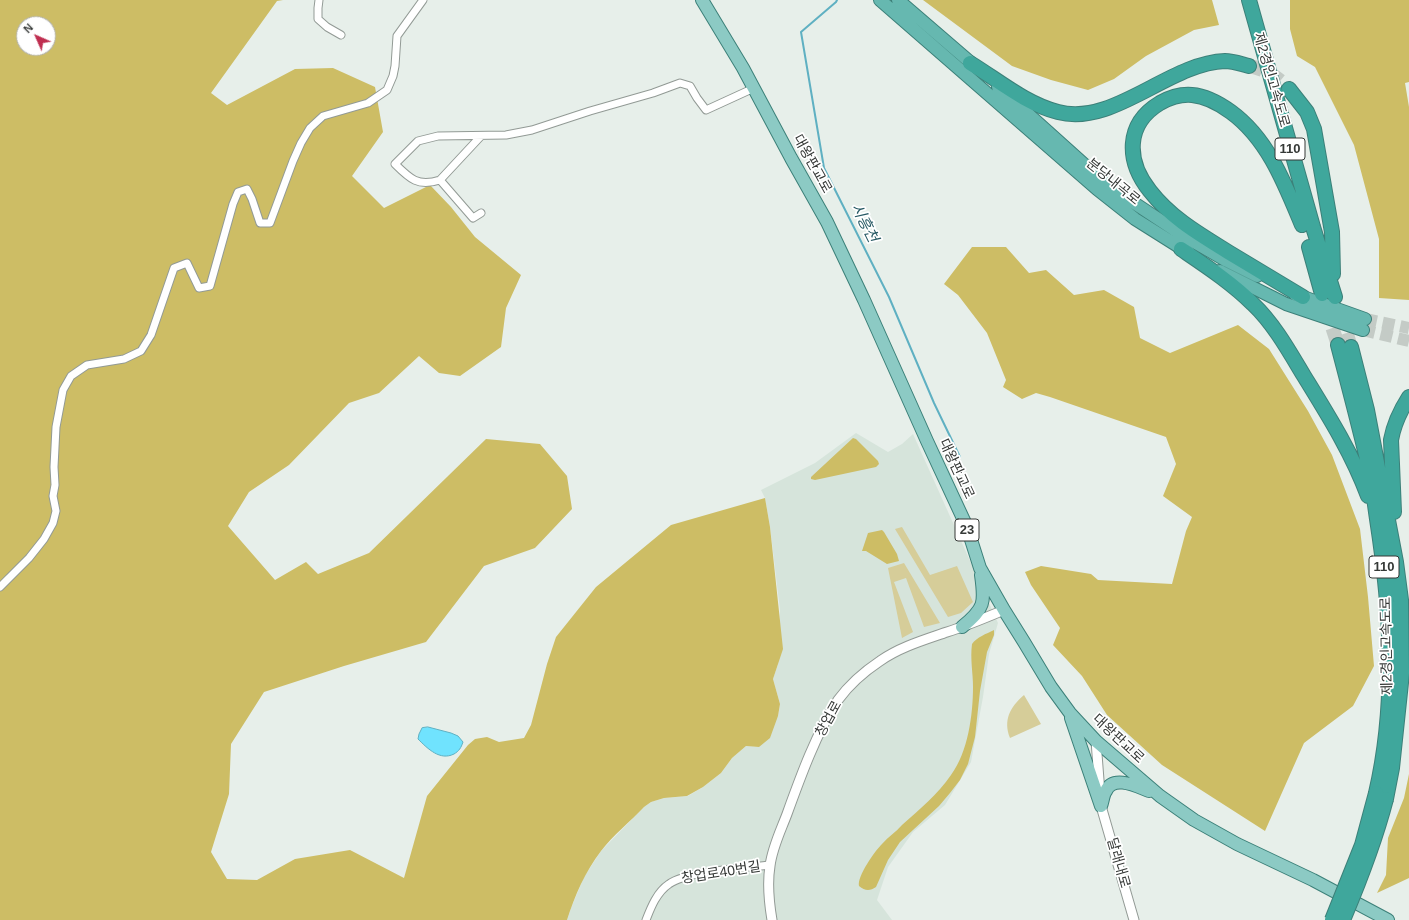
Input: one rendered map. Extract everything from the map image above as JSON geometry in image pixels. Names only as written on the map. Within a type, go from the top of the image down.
[{"type":"highway","name":"분당내곡로","points":[[880,0],[1096,189],[1135,219],[1181,249],[1216,269],[1286,304],[1364,324],[1245,270],[1208,251],[1107,185],[970,62],[898,0]]},
{"type":"highway","name":"제2경인고속도로","points":[[1240,0],[1302,225],[1330,294]]},
{"type":"highway","name":"제2경인고속도로","points":[[1249,0],[1313,227],[1330,294]]},
{"type":"highway","points":[[970,62],[1031,101],[1058,112],[1073,114],[1092,112],[1106,108],[1160,82],[1213,63],[1226,61],[1249,66]]},
{"type":"highway","points":[[1289,89],[1307,112],[1314,129],[1332,232],[1330,294]]},
{"type":"highway","points":[[1302,225],[1278,168],[1264,147],[1244,124],[1231,112],[1211,101],[1191,95],[1167,99],[1143,117],[1134,134],[1134,162],[1143,181],[1156,199],[1185,226],[1303,297]]},
{"type":"highway","points":[[1181,249],[1226,281],[1254,305],[1283,341],[1333,423],[1349,453],[1370,503],[1381,546]]},
{"type":"highway","name":"제2경인고속도로","points":[[1332,920],[1362,845],[1381,796],[1392,768],[1402,673],[1401,600],[1396,562],[1367,410],[1344,346],[1368,461],[1381,546],[1388,608],[1389,689],[1381,796],[1377,832],[1365,868],[1343,920]]},
{"type":"highway","points":[[1396,562],[1391,440],[1397,417],[1409,397]]},
{"type":"main road","name":"대왕판교로","points":[[702,0],[726,38],[827,222],[967,527],[980,568],[1051,687],[1070,713],[1096,741],[1160,796],[1194,820],[1237,844],[1347,897],[1388,920]]},
{"type":"main road","points":[[962,627],[979,611],[983,601],[980,568]]},
{"type":"main road","points":[[1070,713],[1101,806]]},
{"type":"main road","points":[[1101,806],[1106,789],[1113,783],[1120,782],[1131,784],[1160,796]]},
{"type":"street","points":[[319,0],[318,19],[327,27],[341,35]]},
{"type":"street","points":[[0,587],[29,558],[44,539],[53,523],[56,511],[53,496],[55,485],[54,467],[56,427],[63,390],[71,376],[87,365],[124,359],[140,351],[151,335],[174,268],[187,262],[199,288],[210,286],[233,204],[238,192],[247,189],[260,223],[270,223],[301,143],[310,128],[323,116],[368,104],[387,90],[396,66],[397,36],[422,0]]},
{"type":"street","points":[[481,136],[440,180],[434,182],[415,182],[395,164],[418,141],[438,136],[506,135],[532,130],[590,111],[653,93],[680,83],[690,86],[706,110],[754,88]]},
{"type":"street","points":[[440,180],[473,218],[481,213]]},
{"type":"street","name":"창업로","points":[[772,920],[769,889],[772,853],[793,797],[818,738],[828,717],[842,696],[862,674],[885,658],[925,639],[962,627],[1004,610]]},
{"type":"street","name":"달래내로","points":[[1096,741],[1101,806],[1134,920]]},
{"type":"street","name":"창업로40번길","points":[[646,920],[656,898],[666,886],[674,880],[705,873],[770,865]]},
{"type":"shaded area","points":[[0,0],[283,0],[277,1],[211,93],[227,105],[295,69],[333,68],[375,87],[383,132],[352,176],[384,208],[430,185],[451,207],[475,237],[521,275],[506,308],[501,347],[460,376],[439,373],[419,356],[379,393],[349,403],[289,465],[249,492],[228,526],[275,580],[306,562],[318,574],[369,553],[486,439],[540,444],[567,476],[572,509],[535,548],[484,566],[426,642],[344,666],[264,692],[231,744],[229,794],[211,852],[227,879],[257,880],[295,859],[350,850],[404,878],[427,796],[468,745],[475,739],[487,737],[499,742],[524,738],[531,725],[547,664],[556,637],[596,587],[671,525],[765,498],[770,527],[783,649],[773,679],[780,704],[778,716],[770,738],[759,747],[746,746],[732,758],[721,773],[703,787],[687,796],[664,798],[651,802],[644,807],[611,839],[595,859],[581,884],[567,920],[0,920]]},
{"type":"shaded area","points":[[923,0],[1212,0],[1219,25],[1194,30],[1146,56],[1114,79],[1088,90],[1051,80],[1012,66]]},
{"type":"shaded area","points":[[1290,0],[1409,0],[1409,82],[1405,83],[1409,107],[1409,300],[1379,298],[1379,239],[1354,145],[1315,67],[1297,56],[1290,29]]},
{"type":"shaded area","points":[[972,247],[1006,247],[1029,273],[1046,270],[1074,295],[1104,290],[1134,307],[1140,338],[1170,353],[1238,325],[1269,349],[1308,411],[1332,455],[1360,529],[1374,666],[1353,706],[1304,743],[1265,831],[1162,765],[1107,715],[1082,676],[1053,645],[1060,628],[1031,585],[1025,572],[1041,566],[1091,574],[1098,580],[1172,584],[1186,531],[1192,517],[1163,496],[1176,464],[1166,437],[1036,393],[1022,399],[1003,387],[1006,380],[987,333],[958,295],[944,284]]},
{"type":"shaded area","points":[[856,433],[888,452],[902,444],[913,434],[998,623],[989,654],[971,762],[945,805],[913,832],[888,867],[877,900],[892,920],[567,920],[584,877],[601,851],[644,807],[651,802],[664,798],[688,796],[703,787],[721,773],[732,758],[746,746],[759,747],[778,716],[780,704],[773,679],[778,664],[780,610],[770,527],[765,498],[761,490],[815,463]]},
{"type":"shaded area","points":[[853,438],[856,439],[878,461],[879,464],[876,467],[815,480],[811,479],[811,477]]},
{"type":"shaded area","points":[[902,527],[930,575],[957,566],[973,602],[961,613],[948,617],[895,529]]},
{"type":"shaded area","points":[[882,530],[897,554],[899,561],[887,564],[866,551],[862,551],[868,533]]},
{"type":"shaded area","points":[[904,563],[940,623],[924,627],[906,578],[894,582],[913,632],[902,638],[888,568]]},
{"type":"shaded area","points":[[994,630],[994,635],[987,652],[980,691],[975,737],[968,764],[960,780],[939,806],[900,842],[888,860],[876,887],[870,890],[863,889],[859,886],[859,882],[867,864],[875,852],[887,839],[922,808],[946,782],[957,766],[962,755],[971,721],[973,687],[971,661],[972,644],[979,638]]},
{"type":"shaded area","points":[[1024,695],[1041,724],[1010,738],[1007,725],[1009,714],[1015,704]]},
{"type":"shaded area","points":[[1409,774],[1409,878],[1377,893],[1386,875],[1388,838],[1404,798]]},
{"type":"water","points":[[428,727],[458,736],[463,742],[460,749],[449,756],[434,753],[418,739],[422,728]]},
{"type":"waterway","name":"시흥천","points":[[837,0],[801,32],[824,168],[889,297],[934,403],[960,457]]},
{"type":"tunnel","points":[[1249,66],[1271,74],[1289,89]]},
{"type":"tunnel","points":[[1326,308],[1338,345]]},
{"type":"tunnel","points":[[1340,313],[1351,347]]},
{"type":"tunnel","points":[[1365,319],[1409,328]]},
{"type":"tunnel","points":[[1363,330],[1409,341]]}]
